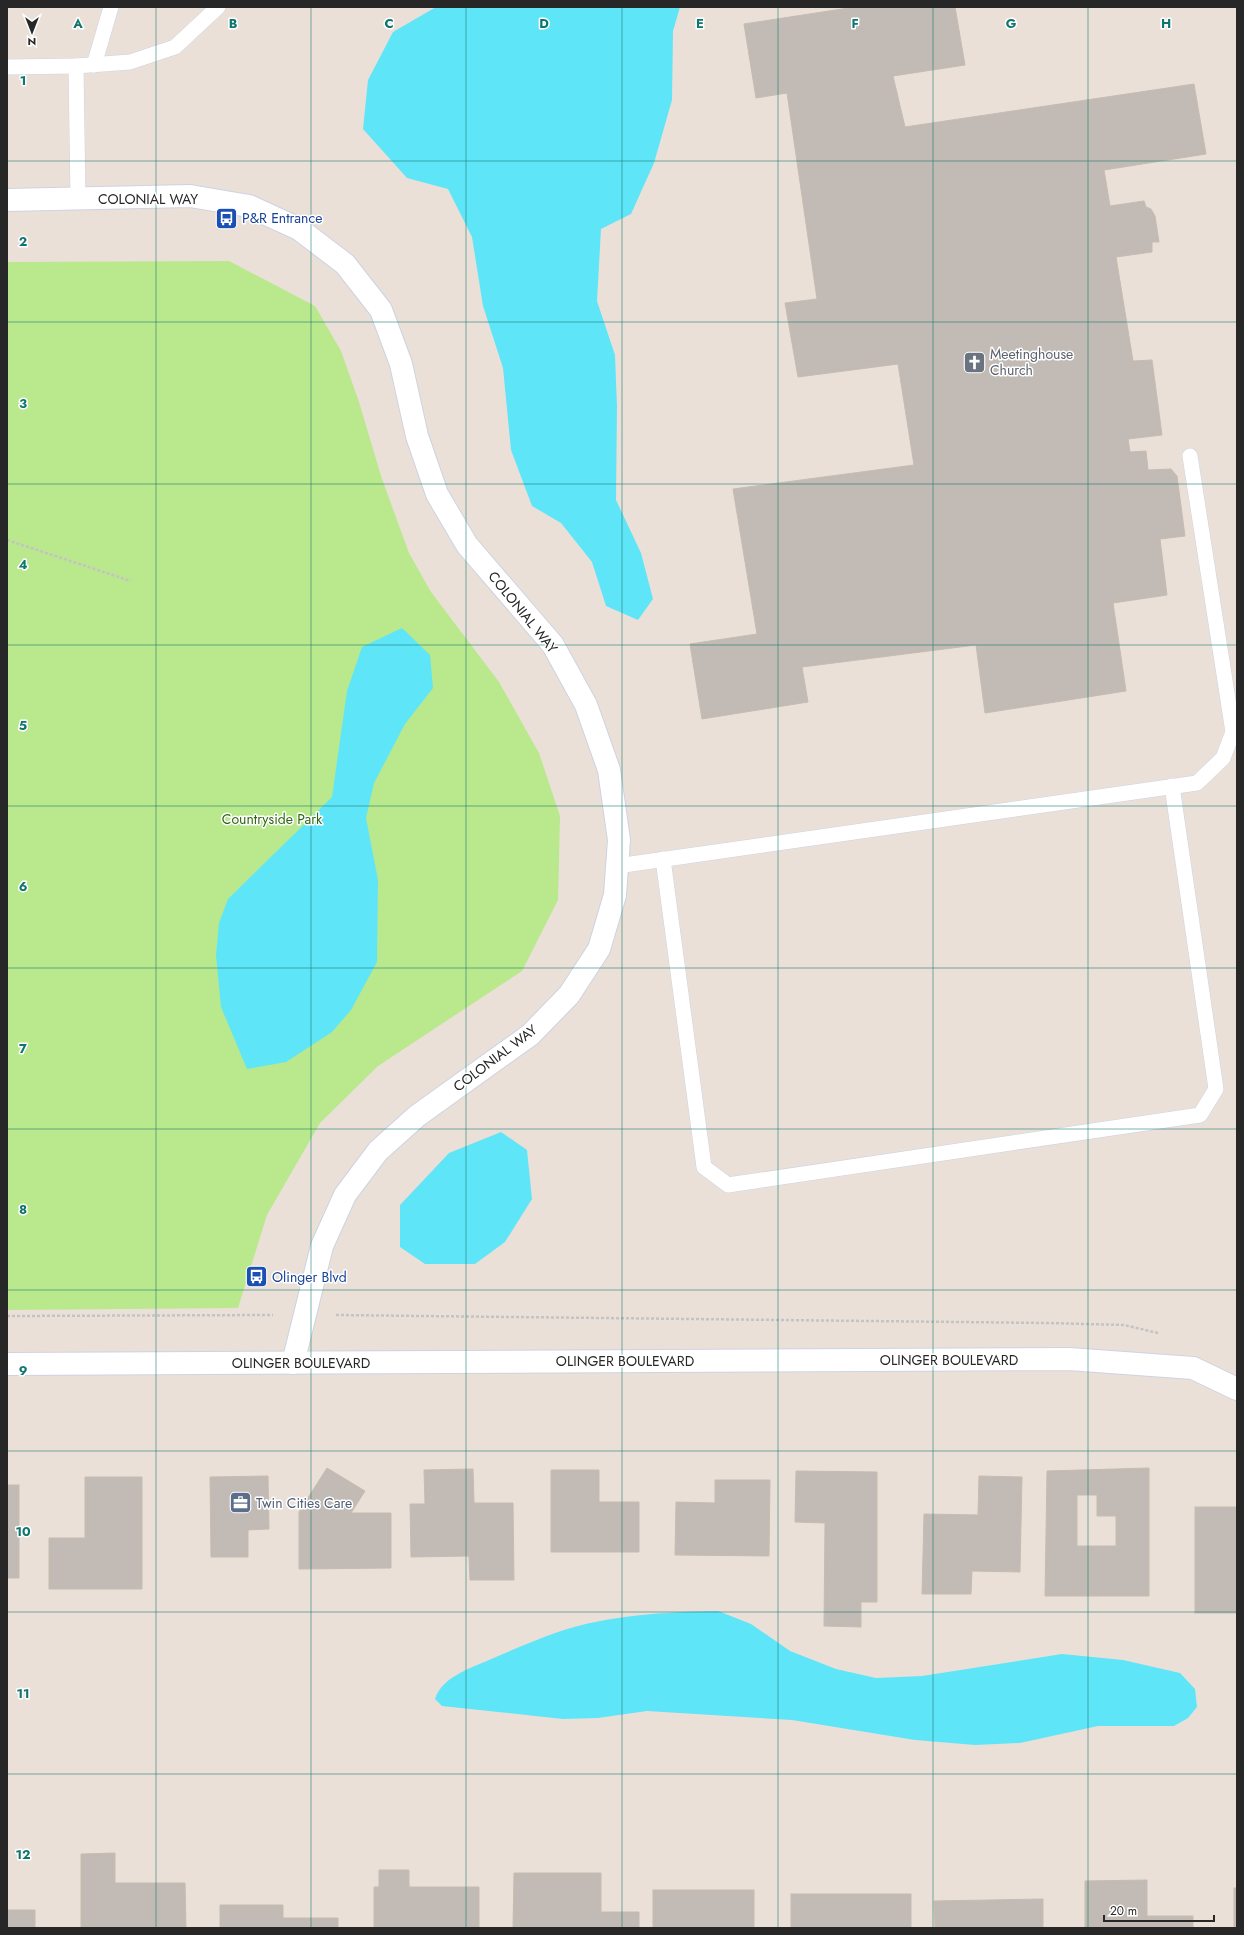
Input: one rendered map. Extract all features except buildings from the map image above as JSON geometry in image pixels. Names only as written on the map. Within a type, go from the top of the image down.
[{"type":"street","name":"COLONIAL WAY","points":[[7,200],[190,196],[249,206],[299,229],[345,264],[381,310],[401,364],[417,436],[437,494],[467,545],[553,644],[586,705],[609,770],[619,840],[615,895],[599,949],[569,995],[530,1035],[417,1116],[378,1151],[345,1195],[322,1246],[293,1363]]},
{"type":"street","name":"OLINGER BOULEVARD","points":[[7,1364],[1069,1359],[1193,1368],[1237,1389]]},
{"type":"lane","points":[[94,65],[111,7]]},
{"type":"lane","points":[[7,67],[76,66],[130,62],[175,47],[218,7]]},
{"type":"lane","points":[[76,66],[78,199]]},
{"type":"lane","points":[[617,866],[1197,783],[1223,758],[1233,732],[1190,456]]},
{"type":"lane","points":[[663,859],[704,1168],[728,1184],[1200,1114],[1216,1089],[1172,786]]},
{"type":"path","points":[[7,540],[131,581]]},
{"type":"path","points":[[7,1316],[305,1315],[1047,1323],[1124,1325],[1161,1334]]},
{"type":"green space","name":"Countryside Park","points":[[229,261],[315,306],[341,351],[359,402],[381,476],[409,553],[431,592],[499,682],[539,753],[560,816],[558,900],[522,971],[378,1066],[320,1123],[267,1215],[238,1308],[7,1310],[7,262]]},
{"type":"water","points":[[436,7],[680,7],[673,31],[672,100],[654,163],[631,214],[601,229],[597,301],[615,355],[617,407],[616,500],[641,553],[653,599],[638,620],[606,606],[592,562],[561,523],[532,506],[511,450],[503,368],[483,306],[472,237],[448,189],[407,178],[363,129],[368,80],[393,32]]},
{"type":"water","points":[[402,628],[430,655],[433,688],[405,724],[374,783],[366,818],[378,880],[377,962],[351,1010],[332,1032],[286,1062],[247,1069],[221,1007],[216,955],[219,923],[228,899],[332,797],[347,691],[362,647]]},
{"type":"water","points":[[501,1132],[527,1150],[532,1199],[505,1242],[475,1264],[425,1264],[400,1247],[400,1205],[449,1153]]},
{"type":"water","points":[[718,1611],[751,1624],[790,1651],[836,1669],[876,1678],[922,1676],[1062,1654],[1123,1660],[1180,1673],[1195,1689],[1197,1707],[1188,1718],[1174,1726],[1098,1726],[1020,1743],[975,1745],[915,1740],[792,1720],[647,1711],[598,1718],[563,1719],[442,1706],[435,1699],[444,1685],[457,1675],[541,1638],[577,1626],[617,1618],[678,1612]]},
{"type":"place","name":"P&R Entrance","points":[[226,218]]},
{"type":"place","name":"Meetinghouse Church","points":[[974,362]]},
{"type":"place","name":"Olinger Blvd","points":[[257,1277]]},
{"type":"place","name":"Twin Cities Care","points":[[240,1503]]}]
